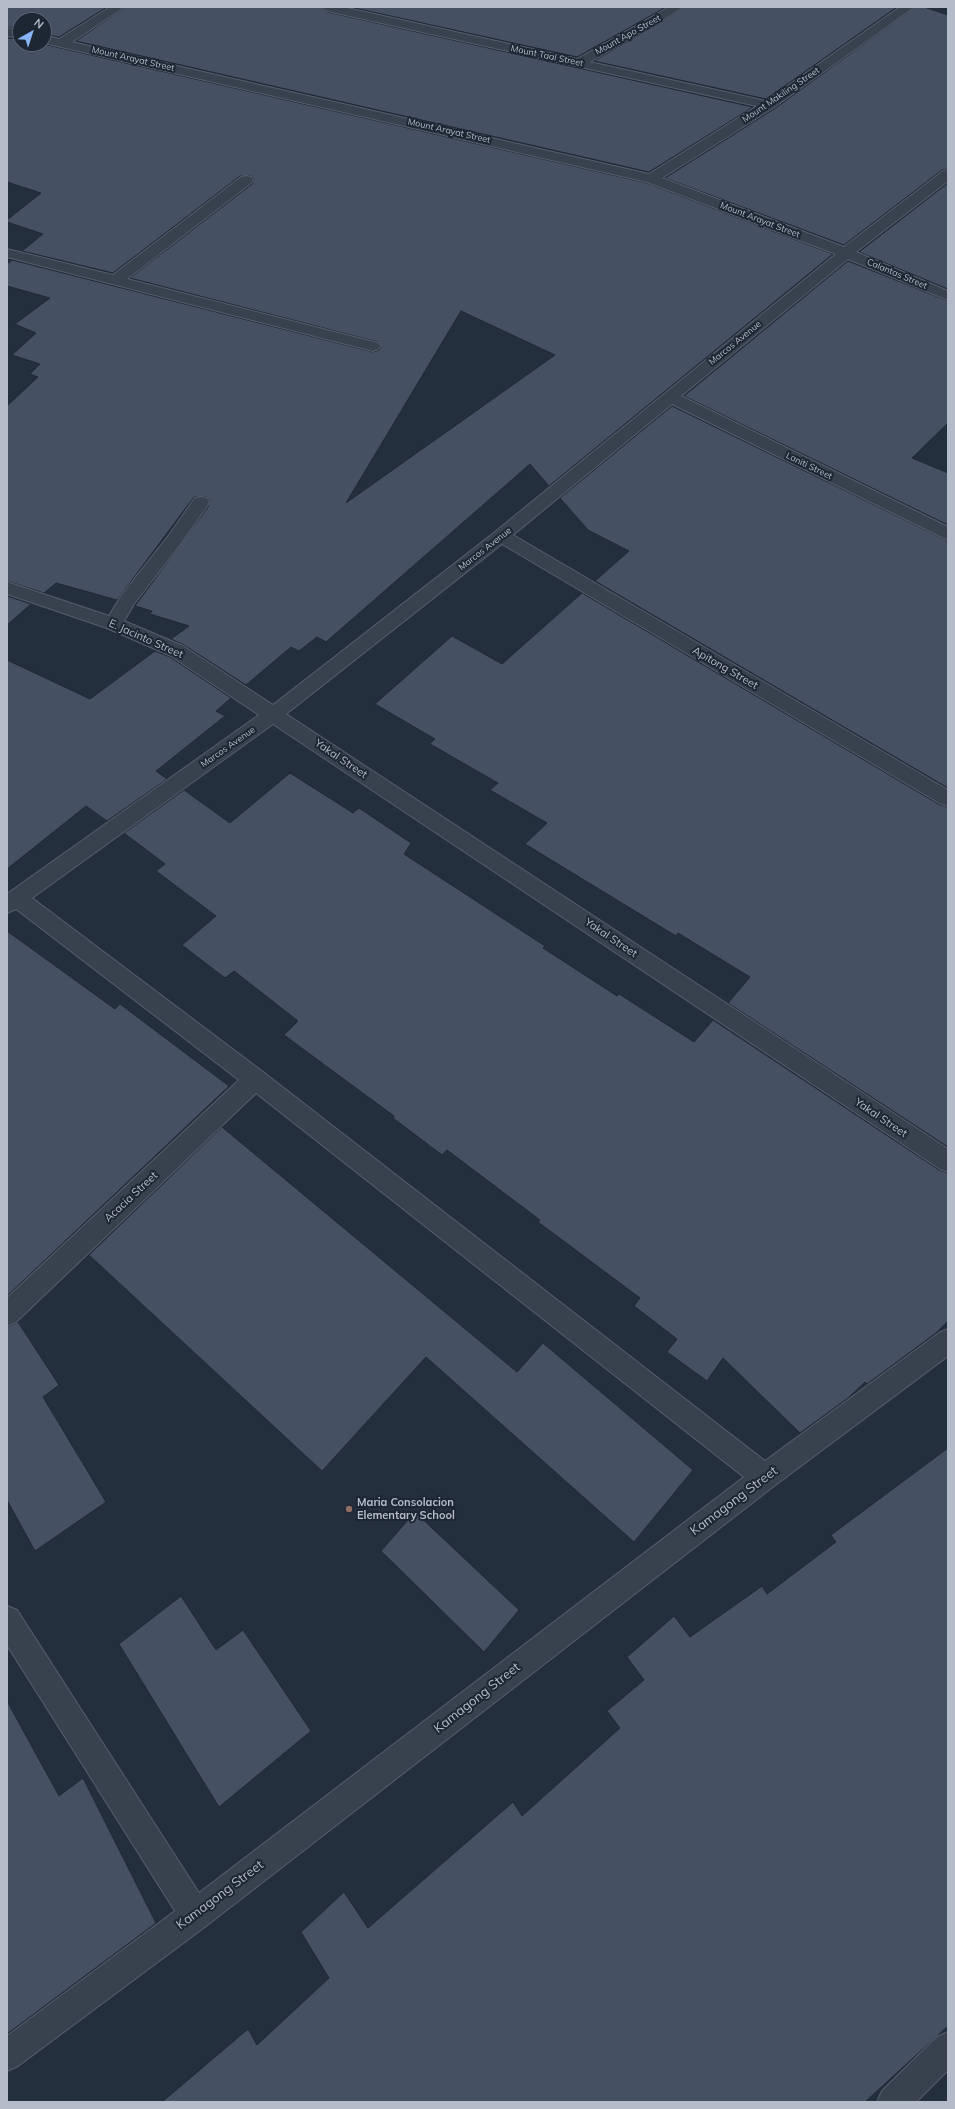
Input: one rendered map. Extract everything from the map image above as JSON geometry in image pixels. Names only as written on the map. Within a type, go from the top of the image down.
[{"type":"street","points":[[61,43],[118,7]]},
{"type":"street","name":"Mount Taal Street","points":[[327,7],[768,105]]},
{"type":"street","name":"Mount Apo Street","points":[[578,63],[678,7]]},
{"type":"street","name":"Mount Makiling Street","points":[[651,179],[768,105],[908,7]]},
{"type":"street","name":"Mount Arayat Street","points":[[52,41],[651,179],[846,253]]},
{"type":"street","name":"Marcos Avenue","points":[[12,902],[274,714],[501,536],[846,253],[948,174]]},
{"type":"street","points":[[116,280],[246,180]]},
{"type":"street","points":[[7,253],[372,346]]},
{"type":"street","name":"Calantas Street","points":[[846,253],[948,296]]},
{"type":"street","name":"Laniti Street","points":[[670,397],[948,534]]},
{"type":"street","points":[[113,624],[128,600],[175,539],[201,502]]},
{"type":"street","name":"Apitong Street","points":[[501,536],[948,799]]},
{"type":"street","name":"E. Jacinto Street","points":[[7,588],[113,624],[177,651],[274,714]]},
{"type":"street","name":"Yakal Street","points":[[274,714],[948,1162]]},
{"type":"street","points":[[12,902],[255,1079],[765,1477]]},
{"type":"street","name":"Acacia Street","points":[[7,1314],[255,1079]]},
{"type":"street","name":"Kamagong Street","points":[[7,2055],[195,1915],[765,1477],[948,1341]]},
{"type":"street","points":[[7,1620],[195,1915]]},
{"type":"street","points":[[893,2102],[948,2048]]},
{"type":"building","points":[[7,7],[107,7],[59,37],[52,36],[52,12],[12,12],[12,27],[7,27]]},
{"type":"building","points":[[125,7],[320,7],[327,12],[753,107],[649,172],[76,41]]},
{"type":"building","points":[[350,7],[666,7],[577,57]]},
{"type":"building","points":[[685,7],[897,7],[766,99],[594,61]]},
{"type":"building","points":[[915,7],[924,7],[948,15],[948,169],[942,170],[844,245],[665,178],[774,109]]},
{"type":"building","points":[[7,38],[12,38],[12,52],[52,52],[52,46],[647,183],[833,254],[549,486],[530,464],[326,642],[317,637],[299,651],[291,647],[246,685],[184,645],[171,639],[189,626],[150,614],[152,611],[135,606],[208,507],[210,501],[207,497],[194,497],[117,600],[56,583],[44,593],[7,581],[7,406],[38,377],[30,374],[40,364],[12,355],[36,333],[15,324],[50,298],[7,286],[7,264],[12,260],[373,352],[379,350],[382,346],[378,342],[130,278],[252,184],[254,179],[251,176],[240,176],[113,273],[22,251],[43,234],[7,222],[7,220],[41,193],[7,182]],"holes":[[[461,311],[555,355],[346,503]]]},
{"type":"building","points":[[948,183],[948,289],[859,252]]},
{"type":"building","points":[[848,261],[948,301],[948,423],[912,458],[948,473],[948,525],[684,396]]},
{"type":"building","points":[[672,406],[948,541],[948,788],[595,581],[629,551],[588,530],[560,498]]},
{"type":"building","points":[[582,593],[940,805],[948,807],[948,1147],[728,1003],[750,977],[678,933],[676,936],[525,844],[547,823],[490,790],[498,783],[430,744],[435,739],[375,704],[452,636],[502,664]]},
{"type":"building","points":[[7,596],[31,604],[7,625]]},
{"type":"building","points":[[155,651],[170,657],[231,698],[216,711],[225,716],[156,771],[167,779],[107,821],[86,806],[7,869],[7,660],[90,699]]},
{"type":"building","points":[[290,773],[353,813],[359,808],[411,843],[404,854],[545,946],[543,948],[617,996],[619,994],[694,1042],[713,1020],[939,1170],[948,1173],[948,1321],[936,1333],[867,1384],[865,1382],[848,1398],[800,1433],[723,1358],[707,1381],[667,1352],[677,1339],[634,1306],[640,1298],[538,1222],[540,1220],[447,1150],[442,1155],[393,1118],[394,1116],[284,1035],[298,1021],[234,971],[225,978],[182,945],[216,916],[156,871],[165,864],[124,833],[184,790],[230,823]]},
{"type":"building","points":[[7,931],[115,1009],[120,1004],[229,1086],[7,1296]]},
{"type":"building","points":[[222,1127],[517,1372],[543,1343],[693,1470],[634,1542],[426,1357],[322,1471],[89,1255]]},
{"type":"building","points":[[18,1322],[59,1385],[43,1397],[106,1502],[35,1551],[7,1500],[7,1327]]},
{"type":"building","points":[[948,1448],[948,2026],[865,2102],[162,2102],[248,2029],[257,2045],[329,1978],[301,1932],[344,1892],[368,1928],[513,1802],[522,1816],[620,1728],[607,1711],[644,1680],[627,1657],[674,1616],[690,1637],[762,1586],[767,1594],[836,1542],[831,1535]]},
{"type":"building","points":[[415,1512],[519,1610],[484,1652],[381,1551]]},
{"type":"building","points":[[181,1596],[216,1650],[243,1630],[311,1731],[219,1807],[119,1644]]},
{"type":"building","points":[[7,1701],[59,1796],[83,1778],[156,1923],[7,2034]]},
{"type":"place","name":"Maria Consolacion Elementary School","points":[[349,1509]]}]
